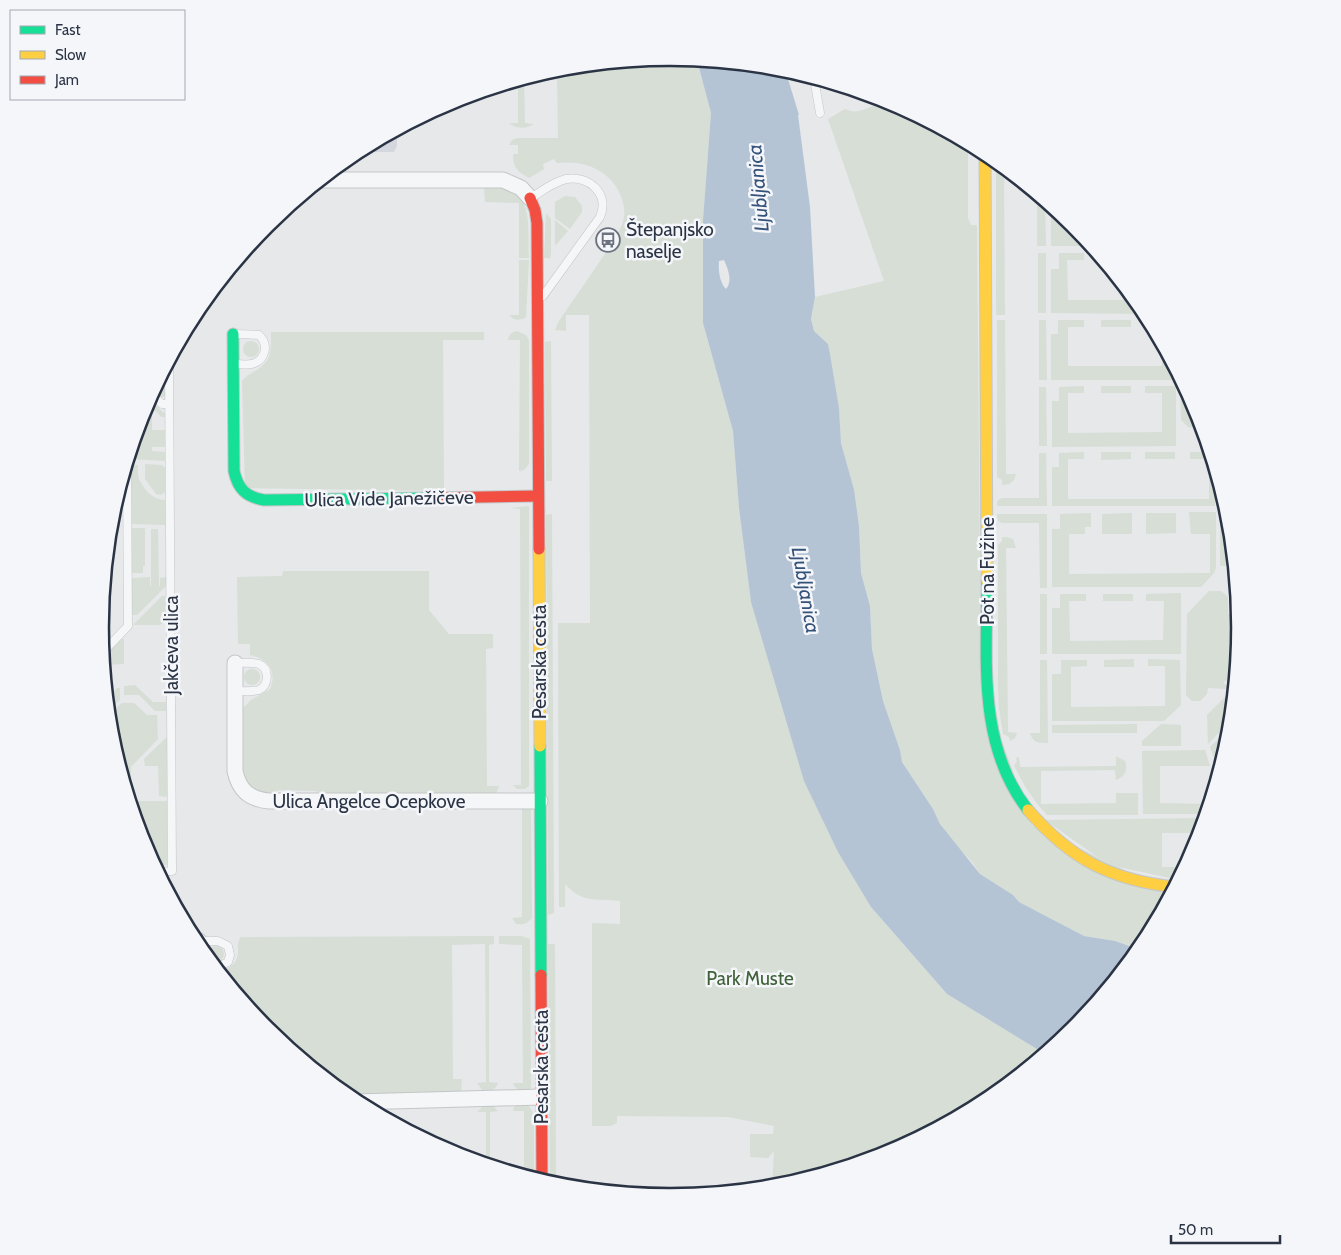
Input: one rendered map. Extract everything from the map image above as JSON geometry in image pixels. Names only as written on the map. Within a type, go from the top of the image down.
[{"type":"street","name":"Pot na Fužine","points":[[984,162],[988,682],[993,738],[1004,769],[1018,796],[1042,826],[1063,846],[1088,862],[1114,874],[1142,882],[1169,886]]},
{"type":"street","points":[[332,180],[482,179],[510,182],[521,188],[530,198]]},
{"type":"street","name":"Pesarska cesta","points":[[530,198],[535,210],[537,223],[542,1174]]},
{"type":"street","points":[[233,334],[234,364]]},
{"type":"street","name":"Ulica Vide Janežičeve","points":[[234,364],[234,471],[236,483],[242,493],[264,500],[538,496]]},
{"type":"street","name":"Ulica Angelce Ocepkove","points":[[235,663],[236,774],[244,792],[257,799],[269,801],[540,801]]},
{"type":"street","points":[[371,1102],[541,1097]]},
{"type":"lane","points":[[815,85],[820,113]]},
{"type":"lane","points":[[530,198],[560,181],[576,179],[592,185],[598,192],[603,204],[600,217],[537,304]]},
{"type":"lane","points":[[233,334],[259,335],[264,341],[265,348],[263,356],[256,362],[234,364]]},
{"type":"lane","name":"Jakčeva ulica","points":[[165,871],[172,871],[168,377]]},
{"type":"lane","points":[[158,400],[162,404],[168,404]]},
{"type":"lane","points":[[109,645],[128,626],[127,486]]},
{"type":"lane","name":"Ulica Angelce Ocepkove","points":[[235,663],[259,665],[267,675],[266,683],[258,690],[235,691]]},
{"type":"lane","points":[[207,943],[218,941],[228,946],[230,955],[228,962],[222,965]]},
{"type":"shaded area","points":[[397,137],[397,146],[394,152],[373,152]]},
{"type":"green space","name":"Park Muste","points":[[634,67],[699,67],[711,113],[703,220],[703,323],[733,431],[739,508],[751,602],[871,907],[947,994],[1039,1050],[1012,1073],[951,1114],[885,1146],[816,1170],[772,1179],[774,1151],[768,1158],[750,1157],[750,1134],[773,1134],[774,1126],[728,1117],[617,1116],[617,1123],[610,1126],[592,1126],[592,923],[620,924],[620,901],[597,900],[584,897],[578,895],[565,884],[565,907],[559,907],[558,623],[590,623],[589,315],[566,315],[566,331],[555,330],[559,321],[617,236],[624,212],[623,202],[616,187],[604,174],[592,167],[578,163],[557,163],[554,159],[543,164],[544,169],[529,178],[515,166],[513,154],[518,154],[518,145],[509,145],[512,140],[517,138],[558,138],[557,78]]},
{"type":"green space","points":[[524,85],[525,123],[534,124],[521,128],[509,123],[518,123],[518,87]]},
{"type":"green space","points":[[874,105],[919,124],[968,152],[968,218],[971,225],[977,225],[981,682],[1032,825],[1166,890],[1132,947],[1115,941],[1084,936],[1019,902],[1013,895],[980,874],[940,824],[933,809],[902,762],[900,750],[883,701],[872,649],[870,606],[861,573],[859,526],[853,490],[841,443],[839,408],[828,344],[814,331],[811,319],[815,297],[884,281],[828,119],[845,109],[860,111]]},
{"type":"green space","points":[[996,171],[1004,176],[1005,315],[996,315]]},
{"type":"green space","points":[[484,186],[501,187],[521,198],[528,218],[529,258],[519,258],[519,203],[485,202]]},
{"type":"green space","points":[[565,196],[575,197],[582,206],[582,212],[570,229],[555,218],[555,202]]},
{"type":"green space","points":[[1037,203],[1045,210],[1046,246],[1037,246]]},
{"type":"green space","points":[[546,213],[551,219],[550,258],[544,258]]},
{"type":"green space","points":[[1051,216],[1081,246],[1051,246]]},
{"type":"green space","points":[[555,220],[568,231],[555,246]]},
{"type":"green space","points":[[1038,253],[1046,253],[1046,313],[1038,313]]},
{"type":"green space","points":[[1059,253],[1084,253],[1084,260],[1067,260],[1068,300],[1126,300],[1136,314],[1051,313],[1051,269],[1059,269]]},
{"type":"green space","points":[[519,260],[529,260],[526,317],[518,320],[509,315],[519,315]]},
{"type":"green space","points":[[997,320],[1005,320],[1006,474],[1016,474],[1014,480],[1009,484],[1002,485],[1002,480],[997,477]]},
{"type":"green space","points":[[1039,320],[1046,320],[1047,380],[1039,380]]},
{"type":"green space","points":[[1058,320],[1084,320],[1084,327],[1068,327],[1068,366],[1162,366],[1162,356],[1174,380],[1051,380],[1051,334],[1058,334]]},
{"type":"green space","points":[[1101,320],[1131,320],[1131,327],[1101,327]]},
{"type":"green space","points":[[517,331],[526,335],[529,340],[529,464],[524,470],[519,471],[520,340],[508,340],[513,332]]},
{"type":"green space","points":[[271,332],[484,332],[484,340],[443,340],[444,491],[245,488],[242,381],[261,367],[268,359],[271,350]]},
{"type":"green space","points":[[251,341],[257,343],[259,349],[257,355],[251,357],[245,355],[243,349],[245,343]]},
{"type":"green space","points":[[551,341],[552,481],[546,481],[545,342]]},
{"type":"green space","points":[[165,384],[165,397],[159,396]]},
{"type":"green space","points":[[1084,386],[1084,393],[1068,393],[1068,433],[1162,432],[1162,393],[1145,393],[1145,386],[1176,386],[1176,446],[1052,447],[1052,401],[1059,401],[1059,387]]},
{"type":"green space","points":[[1101,386],[1131,386],[1131,393],[1101,393]]},
{"type":"green space","points":[[1039,387],[1046,387],[1047,446],[1039,446]]},
{"type":"green space","points":[[1180,393],[1195,428],[1188,427],[1181,420]]},
{"type":"green space","points":[[155,405],[165,414],[165,417],[161,417],[156,411],[153,411]]},
{"type":"green space","points":[[151,416],[152,430],[165,430],[165,447],[152,447],[152,451],[165,452],[165,461],[135,459]]},
{"type":"green space","points":[[1084,452],[1084,459],[1068,459],[1068,499],[1209,499],[1209,469],[1216,494],[1215,506],[1052,506],[1052,467],[1059,467],[1059,453]]},
{"type":"green space","points":[[1101,452],[1131,452],[1131,459],[1101,460]]},
{"type":"green space","points":[[1145,452],[1175,452],[1175,459],[1145,459]]},
{"type":"green space","points":[[1190,452],[1204,452],[1206,459],[1190,459]]},
{"type":"green space","points":[[1039,453],[1046,453],[1047,506],[997,506],[997,501],[1002,498],[1039,498]]},
{"type":"green space","points":[[145,464],[162,465],[165,468],[165,492],[161,495],[156,494],[145,479]]},
{"type":"green space","points":[[133,465],[138,465],[139,479],[142,485],[154,497],[165,500],[165,525],[132,524],[131,472]]},
{"type":"green space","points":[[529,506],[529,786],[525,789],[517,789],[513,785],[521,785],[520,509],[511,508]]},
{"type":"green space","points":[[1189,512],[1216,512],[1216,568],[1214,573],[1201,587],[1052,587],[1052,529],[1060,529],[1060,514],[1091,513],[1091,527],[1085,527],[1085,534],[1069,534],[1069,574],[1210,573],[1210,534],[1191,534]]},
{"type":"green space","points":[[1132,513],[1132,534],[1102,534],[1102,514]]},
{"type":"green space","points":[[1146,513],[1176,513],[1176,533],[1146,534]]},
{"type":"green space","points":[[552,514],[554,913],[548,915],[546,515]]},
{"type":"green space","points":[[997,514],[1047,514],[1047,588],[1040,588],[1039,523],[1002,523],[998,521]]},
{"type":"green space","points":[[1220,514],[1228,566],[1220,566]]},
{"type":"green space","points":[[132,528],[145,528],[145,566],[143,566],[143,573],[132,573]]},
{"type":"green space","points":[[151,529],[158,529],[159,586],[160,578],[166,577],[166,586],[137,615],[132,615],[132,578],[150,577],[151,586]]},
{"type":"green space","points":[[1002,537],[1013,539],[1016,548],[1006,548],[1008,732],[1017,733],[1015,738],[1010,741],[1009,737],[1003,734],[998,685],[998,545],[1002,541]]},
{"type":"green space","points":[[283,571],[429,571],[429,610],[449,634],[493,634],[493,648],[486,649],[487,786],[499,786],[496,794],[328,798],[316,791],[278,790],[271,798],[242,783],[242,709],[251,700],[270,689],[273,677],[272,671],[266,662],[250,655],[250,644],[238,644],[237,577],[282,576]]},
{"type":"green space","points":[[1209,591],[1221,591],[1228,597],[1228,614],[1232,614],[1232,628],[1229,681],[1228,682],[1225,680],[1224,684],[1227,685],[1227,689],[1208,688],[1207,694],[1200,701],[1192,701],[1186,695],[1187,614]]},
{"type":"green space","points":[[1181,593],[1181,654],[1052,654],[1052,608],[1060,608],[1060,594],[1086,594],[1086,601],[1069,601],[1070,641],[1163,640],[1164,601],[1146,601],[1146,594]]},
{"type":"green space","points":[[1040,594],[1047,594],[1047,654],[1040,654]]},
{"type":"green space","points":[[1103,594],[1133,594],[1133,601],[1103,601]]},
{"type":"green space","points":[[162,596],[166,596],[166,620],[160,625],[133,625]]},
{"type":"green space","points":[[121,639],[124,639],[124,664],[110,665],[110,650]]},
{"type":"green space","points":[[1134,659],[1134,667],[1104,667],[1104,660]]},
{"type":"green space","points":[[1148,659],[1180,660],[1181,705],[1164,721],[1052,721],[1052,674],[1061,674],[1061,660],[1087,660],[1087,666],[1071,667],[1071,707],[1165,706],[1165,666],[1148,666]]},
{"type":"green space","points":[[1040,660],[1047,660],[1048,743],[1037,742],[1030,733],[1040,733]]},
{"type":"green space","points":[[249,669],[255,669],[260,674],[258,683],[249,685],[244,680],[244,674]]},
{"type":"green space","points":[[135,685],[153,702],[166,702],[166,711],[155,711],[139,695],[124,695],[124,686]]},
{"type":"green space","points":[[117,688],[120,688],[120,700],[115,705],[114,701],[113,693]]},
{"type":"green space","points":[[1228,694],[1222,729],[1208,744],[1207,715]]},
{"type":"green space","points":[[122,703],[134,703],[147,715],[157,715],[158,739],[131,767],[131,783],[120,737],[116,708]]},
{"type":"green space","points":[[1137,724],[1137,733],[1052,733],[1052,725]]},
{"type":"green space","points":[[1161,724],[1181,725],[1181,746],[1142,746],[1142,741]]},
{"type":"green space","points":[[1221,736],[1216,762],[1210,747]]},
{"type":"green space","points":[[167,737],[167,797],[159,796],[158,766],[145,766],[144,759]]},
{"type":"green space","points":[[1205,750],[1210,766],[1160,766],[1160,803],[1203,804],[1200,814],[1143,814],[1142,751]]},
{"type":"green space","points":[[1116,756],[1125,761],[1126,767],[1124,775],[1116,780],[1115,770],[1041,771],[1041,804],[1116,803],[1116,793],[1138,793],[1138,815],[1047,815],[1029,792],[1014,765],[1017,762],[1016,758],[1019,757],[1020,767],[1116,766]]},
{"type":"green space","points":[[137,801],[167,801],[167,865],[162,865]]},
{"type":"green space","points":[[515,805],[531,809],[532,918],[527,923],[521,924],[516,924],[512,918],[522,917],[522,809]]},
{"type":"green space","points":[[1198,818],[1192,833],[1162,833],[1162,867],[1178,867],[1173,879],[1109,865],[1045,820]]},
{"type":"green space","points":[[494,936],[494,944],[489,945],[489,1082],[498,1083],[496,1087],[490,1091],[485,1091],[477,1083],[486,1082],[485,944],[452,945],[453,1079],[462,1079],[461,1094],[366,1098],[329,1073],[300,1049],[249,998],[226,970],[236,961],[238,942],[241,937]]},
{"type":"green space","points":[[499,936],[522,936],[530,939],[531,1088],[523,1091],[514,1086],[513,1083],[523,1083],[522,945],[499,944]]},
{"type":"green space","points":[[548,944],[555,944],[556,1177],[550,1176]]},
{"type":"green space","points":[[219,946],[224,951],[224,957],[220,962],[210,948]]},
{"type":"green space","points":[[521,1104],[530,1107],[534,1116],[534,1172],[524,1170],[524,1111],[513,1111],[514,1107]]},
{"type":"green space","points":[[485,1105],[493,1106],[498,1111],[490,1112],[490,1159],[486,1157],[486,1112],[477,1112]]},
{"type":"water","name":"Ljubljanica","points":[[699,67],[744,71],[788,79],[799,115],[810,207],[815,297],[811,319],[814,331],[828,344],[839,408],[841,443],[854,490],[859,526],[861,573],[870,606],[872,649],[883,701],[900,750],[902,762],[933,809],[940,824],[980,874],[1013,895],[1019,902],[1084,936],[1115,941],[1132,947],[1092,998],[1039,1050],[947,994],[871,907],[838,852],[804,781],[751,602],[739,508],[733,431],[703,323],[703,220],[711,113]],"holes":[[[724,260],[729,282],[726,289],[722,284],[719,261]]]},
{"type":"traffic: fast","points":[[233,334],[234,471],[238,483],[244,491],[252,497],[264,500],[431,498]]},
{"type":"traffic: fast","points":[[987,581],[986,641],[988,700],[993,730],[1000,758],[1012,785],[1028,810]]},
{"type":"traffic: fast","points":[[540,746],[541,975]]},
{"type":"traffic: slow","points":[[985,163],[987,581]]},
{"type":"traffic: slow","points":[[539,549],[540,746]]},
{"type":"traffic: slow","points":[[1028,810],[1060,842],[1093,864],[1131,879],[1169,886]]},
{"type":"traffic: jam","points":[[530,198],[535,210],[537,223],[539,549]]},
{"type":"traffic: jam","points":[[431,498],[538,496]]},
{"type":"traffic: jam","points":[[541,975],[542,1174]]},
{"type":"place","name":"Štepanjsko naselje","points":[[608,240]]}]
